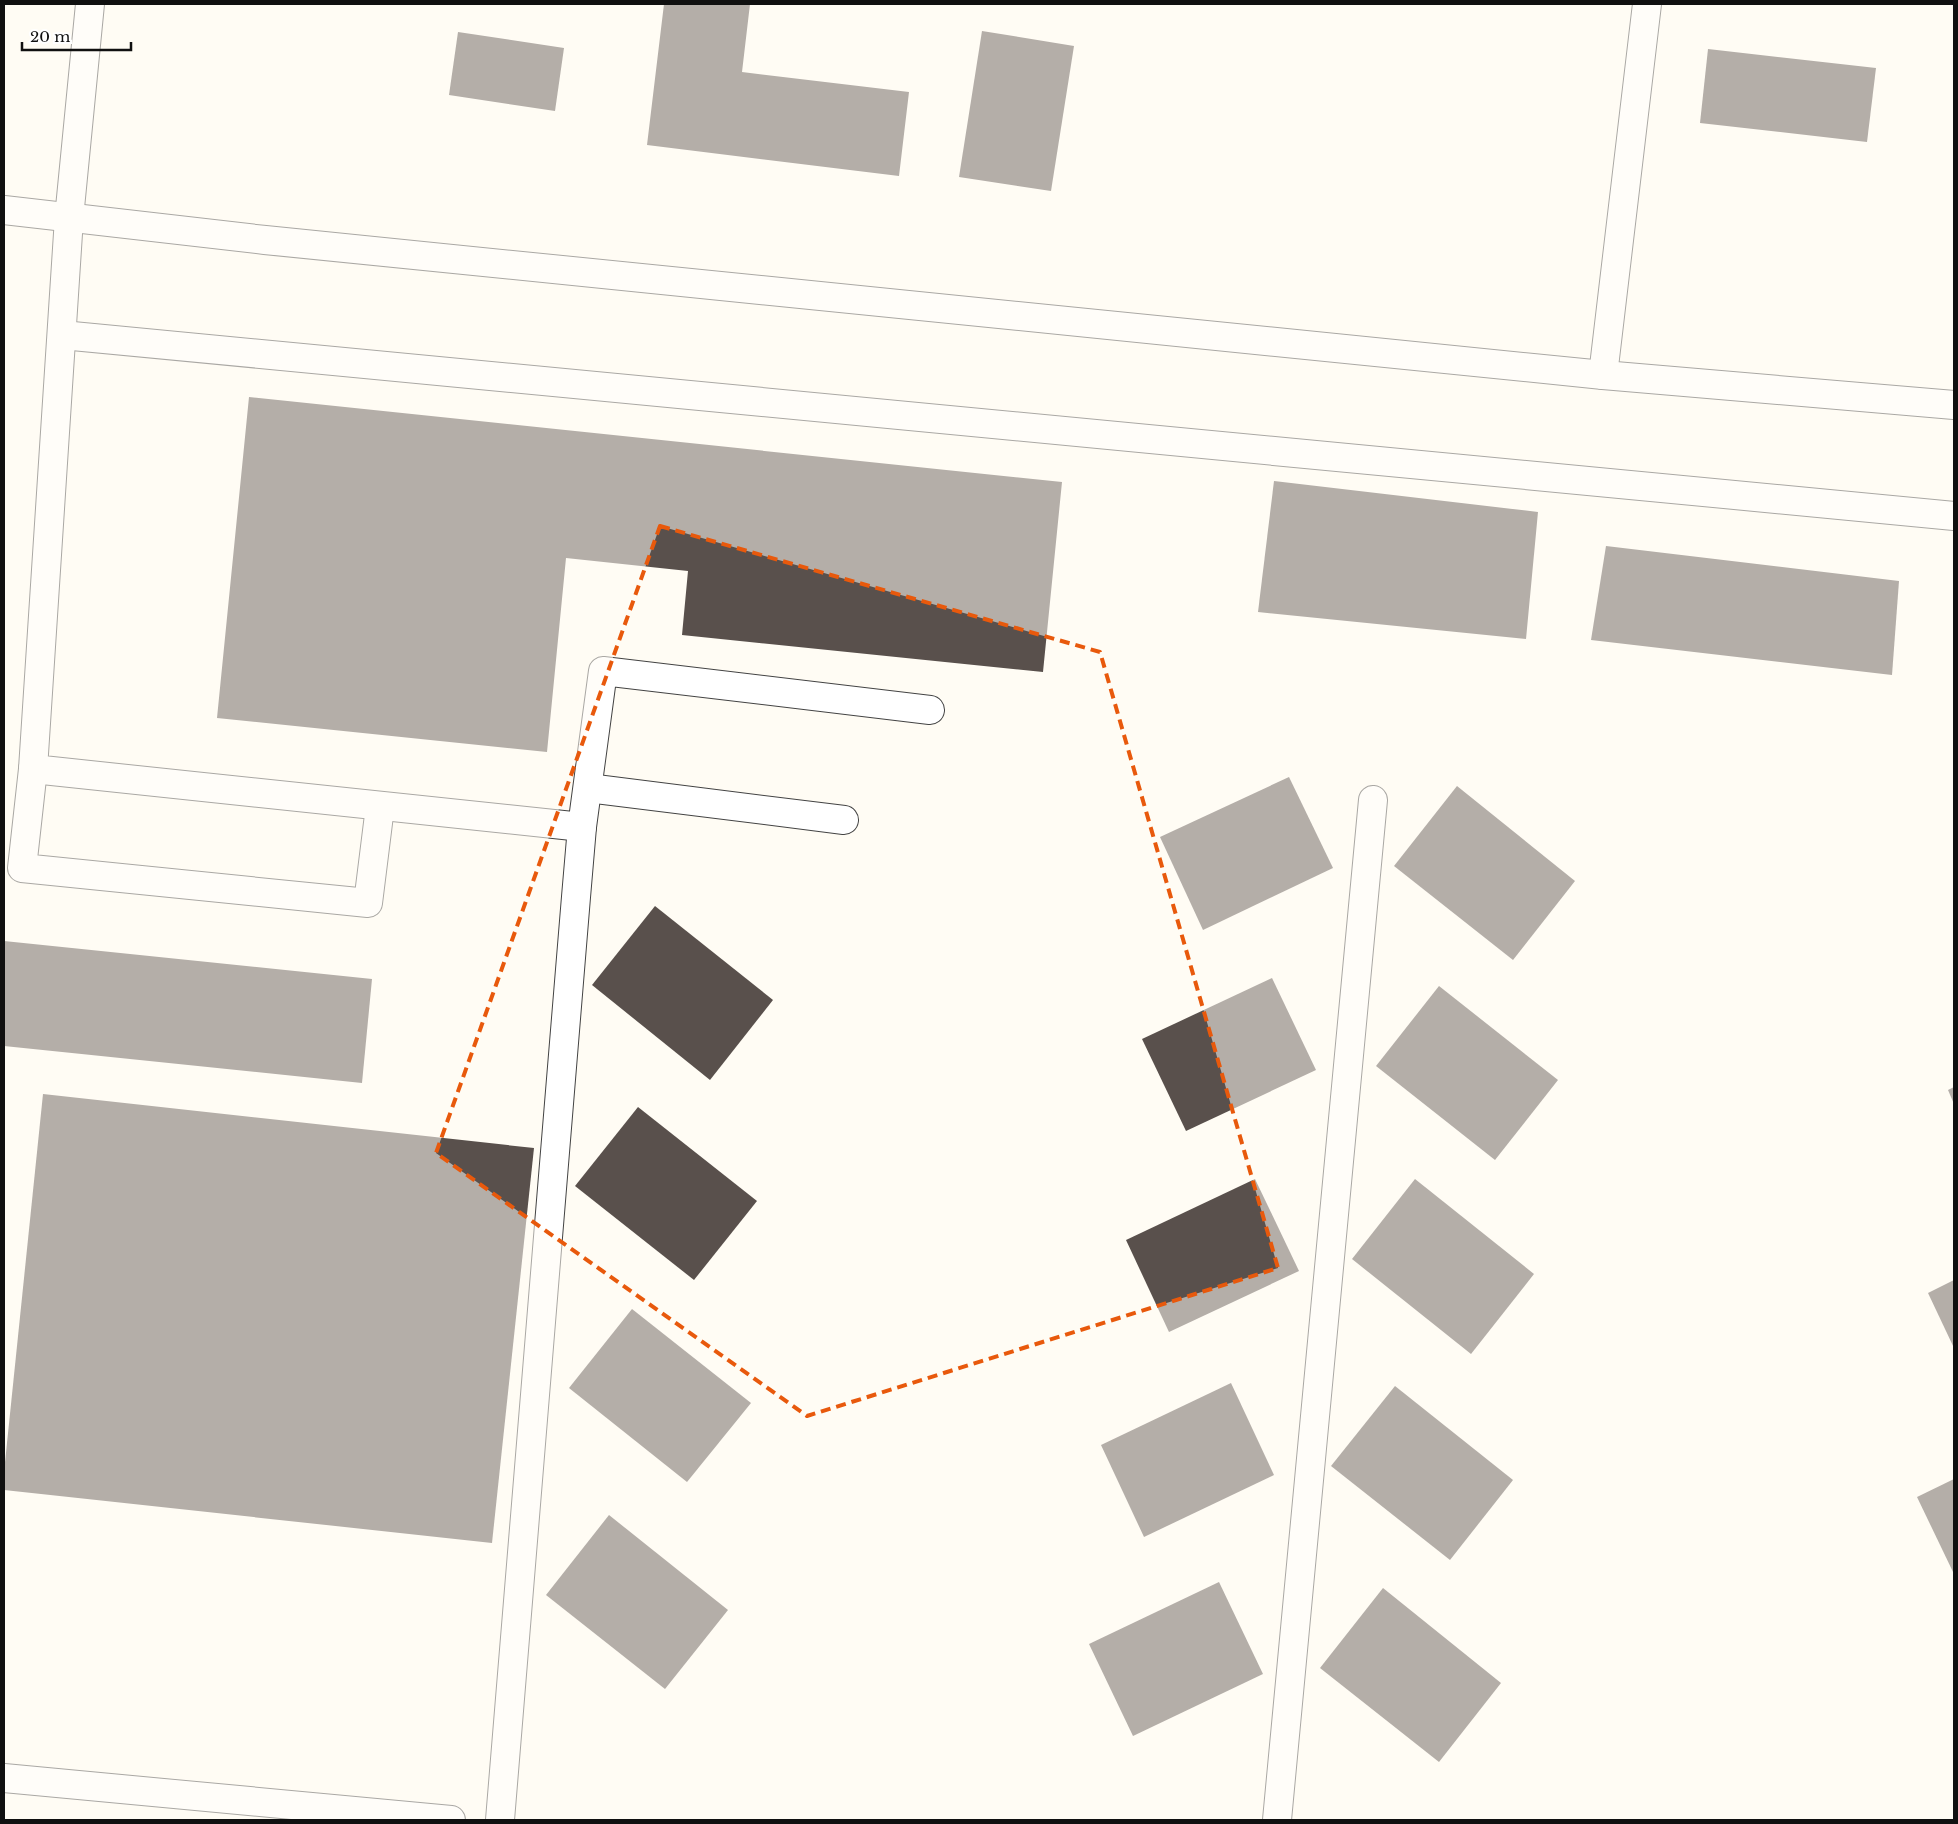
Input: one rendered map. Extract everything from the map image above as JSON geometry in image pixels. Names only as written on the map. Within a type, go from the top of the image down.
[{"type":"street","points":[[90,4],[69,218],[33,769],[22,868],[368,903],[380,807]]},
{"type":"street","points":[[1603,375],[1647,4]]},
{"type":"street","points":[[4,210],[265,240],[1603,375],[1954,405]]},
{"type":"street","points":[[62,335],[1954,516]]},
{"type":"street","points":[[500,1820],[582,827],[603,671],[930,710]]},
{"type":"street","points":[[33,769],[582,827]]},
{"type":"street","points":[[588,788],[844,820]]},
{"type":"street","points":[[1277,1820],[1372,800]]},
{"type":"street","points":[[4,1778],[451,1820]]},
{"type":"highlighted area","points":[[660,526],[1100,652],[1278,1268],[807,1416],[436,1153]]},
{"type":"building","points":[[664,4],[750,4],[742,72],[909,92],[899,176],[647,145]]},
{"type":"building","points":[[982,31],[1074,46],[1051,191],[959,177]]},
{"type":"building","points":[[458,32],[564,48],[555,111],[449,95]]},
{"type":"building","points":[[1708,49],[1876,68],[1867,142],[1700,123]]},
{"type":"building","points":[[249,397],[1062,482],[1043,672],[682,635],[688,571],[566,558],[547,752],[217,718]]},
{"type":"building","points":[[1274,481],[1538,512],[1526,639],[1258,612]]},
{"type":"building","points":[[1606,546],[1899,581],[1892,675],[1591,640]]},
{"type":"building","points":[[1289,777],[1333,868],[1203,930],[1160,837]]},
{"type":"building","points":[[1457,786],[1575,881],[1513,960],[1394,866]]},
{"type":"building","points":[[655,906],[773,1000],[710,1080],[592,985]]},
{"type":"building","points":[[4,941],[372,979],[362,1083],[4,1046]]},
{"type":"building","points":[[1272,978],[1316,1070],[1186,1131],[1142,1039]]},
{"type":"building","points":[[1439,986],[1558,1080],[1495,1160],[1376,1066]]},
{"type":"building","points":[[1954,1087],[1954,1104],[1948,1090]]},
{"type":"building","points":[[43,1094],[534,1148],[492,1543],[4,1490],[4,1472]]},
{"type":"building","points":[[638,1107],[757,1201],[694,1280],[575,1186]]},
{"type":"building","points":[[1255,1179],[1299,1271],[1169,1332],[1126,1240]]},
{"type":"building","points":[[1415,1179],[1534,1274],[1471,1354],[1352,1259]]},
{"type":"building","points":[[1954,1280],[1954,1348],[1928,1293]]},
{"type":"building","points":[[632,1309],[751,1403],[687,1482],[569,1388]]},
{"type":"building","points":[[1231,1383],[1274,1475],[1144,1537],[1101,1445]]},
{"type":"building","points":[[1395,1386],[1513,1480],[1450,1560],[1331,1466]]},
{"type":"building","points":[[1954,1479],[1954,1574],[1917,1497]]},
{"type":"building","points":[[609,1515],[728,1610],[665,1689],[546,1595]]},
{"type":"building","points":[[1219,1582],[1263,1674],[1133,1736],[1089,1644]]},
{"type":"building","points":[[1383,1588],[1501,1683],[1439,1762],[1320,1668]]}]
